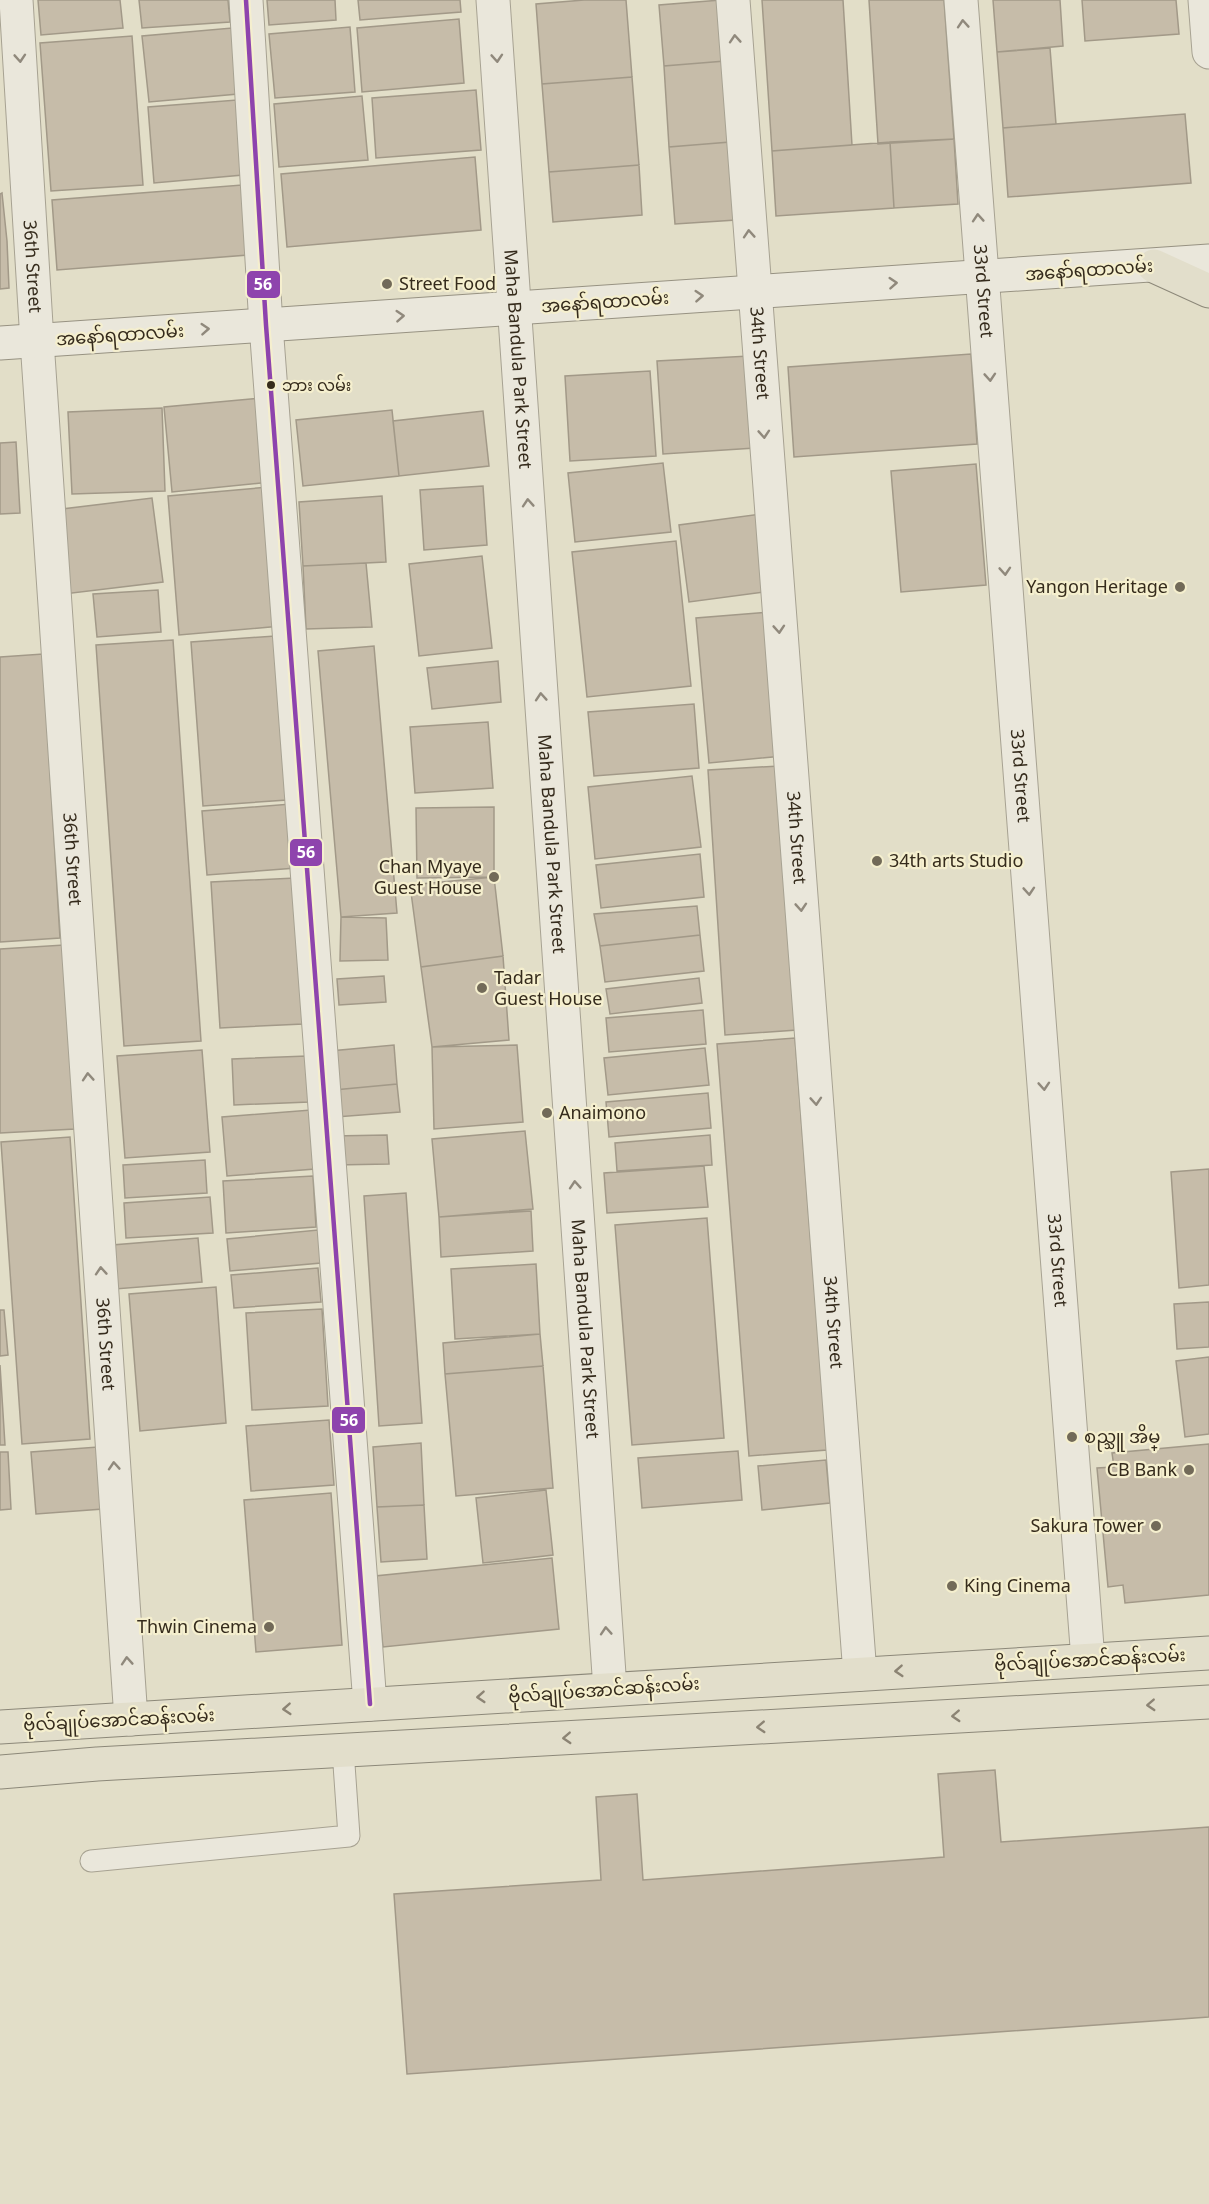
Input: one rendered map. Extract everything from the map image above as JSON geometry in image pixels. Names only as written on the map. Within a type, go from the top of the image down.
[{"type":"main road","points":[[1154,266],[1209,291]]},
{"type":"main road","name":"ဗိုလ်ချုပ်အောင်ဆန်းလမ်း","points":[[0,1727],[1209,1653]]},
{"type":"main road","points":[[0,1772],[97,1764],[1209,1702]]},
{"type":"main road","points":[[52,1724],[56,1769]]},
{"type":"street","name":"36th Street","points":[[16,0],[37,341],[131,1719]]},
{"type":"street","points":[[246,0],[266,325],[370,1704]]},
{"type":"street","name":"Maha Bandula Park Street","points":[[494,0],[610,1689]]},
{"type":"street","name":"34th Street","points":[[732,0],[860,1674]]},
{"type":"street","name":"33rd Street","points":[[961,0],[1088,1660]]},
{"type":"street","points":[[1205,0],[1209,52]]},
{"type":"street","name":"အနော်ရထာလမ်း","points":[[0,343],[1209,261]]},
{"type":"lane","points":[[91,1861],[349,1836],[343,1750]]},
{"type":"building","points":[[38,0],[120,0],[123,28],[41,35]]},
{"type":"building","points":[[139,0],[228,0],[230,22],[142,28]]},
{"type":"building","points":[[267,0],[335,0],[336,20],[269,25]]},
{"type":"building","points":[[358,0],[460,0],[461,12],[360,20]]},
{"type":"building","points":[[584,0],[626,0],[632,77],[542,84],[536,4]]},
{"type":"building","points":[[721,0],[725,61],[664,66],[659,5]]},
{"type":"building","points":[[762,0],[843,0],[852,145],[772,151]]},
{"type":"building","points":[[869,0],[944,0],[954,139],[878,144]]},
{"type":"building","points":[[993,0],[1060,0],[1063,46],[997,52]]},
{"type":"building","points":[[1082,0],[1176,0],[1179,34],[1085,41]]},
{"type":"building","points":[[459,19],[464,83],[362,92],[357,28]]},
{"type":"building","points":[[350,27],[355,92],[275,98],[269,34]]},
{"type":"building","points":[[232,28],[238,94],[149,102],[142,36]]},
{"type":"building","points":[[132,36],[143,185],[51,191],[40,43]]},
{"type":"building","points":[[1050,48],[1056,124],[1003,128],[997,52]]},
{"type":"building","points":[[725,61],[730,142],[669,147],[664,66]]},
{"type":"building","points":[[632,77],[639,165],[549,172],[542,84]]},
{"type":"building","points":[[476,90],[481,150],[376,158],[372,98]]},
{"type":"building","points":[[362,96],[368,160],[279,167],[274,104]]},
{"type":"building","points":[[237,100],[243,175],[154,183],[148,107]]},
{"type":"building","points":[[1185,114],[1191,183],[1008,197],[1003,128]]},
{"type":"building","points":[[954,139],[958,204],[894,208],[890,142]]},
{"type":"building","points":[[730,142],[736,220],[675,224],[669,147]]},
{"type":"building","points":[[890,142],[894,208],[776,216],[772,151]]},
{"type":"building","points":[[475,157],[481,230],[287,247],[281,174]]},
{"type":"building","points":[[639,165],[642,215],[553,222],[549,172]]},
{"type":"building","points":[[242,185],[248,255],[57,270],[52,200]]},
{"type":"building","points":[[2,193],[9,288],[0,289],[0,194]]},
{"type":"building","points":[[971,354],[977,444],[794,457],[788,367]]},
{"type":"building","points":[[749,356],[755,448],[663,454],[657,361]]},
{"type":"building","points":[[650,371],[656,456],[570,461],[565,376]]},
{"type":"building","points":[[261,398],[270,482],[172,492],[164,407]]},
{"type":"building","points":[[162,408],[165,491],[72,494],[68,412]]},
{"type":"building","points":[[392,410],[399,476],[303,486],[296,420]]},
{"type":"building","points":[[483,411],[489,466],[399,476],[393,421]]},
{"type":"building","points":[[16,442],[20,513],[0,514],[0,443]]},
{"type":"building","points":[[663,463],[671,532],[575,542],[568,473]]},
{"type":"building","points":[[976,464],[986,585],[901,592],[891,471]]},
{"type":"building","points":[[483,486],[487,545],[424,550],[420,490]]},
{"type":"building","points":[[269,487],[281,626],[179,635],[168,496]]},
{"type":"building","points":[[382,496],[386,562],[303,566],[299,502]]},
{"type":"building","points":[[152,498],[163,582],[64,594],[54,510]]},
{"type":"building","points":[[761,514],[772,591],[689,602],[679,525]]},
{"type":"building","points":[[676,541],[691,686],[587,697],[572,552]]},
{"type":"building","points":[[482,556],[492,648],[419,656],[409,564]]},
{"type":"building","points":[[366,563],[372,627],[306,629],[303,566]]},
{"type":"building","points":[[158,590],[161,632],[97,637],[93,594]]},
{"type":"building","points":[[770,612],[783,756],[709,763],[696,618]]},
{"type":"building","points":[[275,636],[287,800],[203,806],[191,642]]},
{"type":"building","points":[[173,640],[201,1041],[124,1046],[96,645]]},
{"type":"building","points":[[374,646],[397,913],[341,917],[318,651]]},
{"type":"building","points":[[43,654],[60,938],[0,942],[0,657]]},
{"type":"building","points":[[498,661],[501,702],[432,709],[427,668]]},
{"type":"building","points":[[694,704],[699,768],[594,776],[588,712]]},
{"type":"building","points":[[488,722],[493,788],[415,793],[410,727]]},
{"type":"building","points":[[779,766],[797,1030],[725,1035],[708,770]]},
{"type":"building","points":[[692,776],[701,847],[595,859],[588,787]]},
{"type":"building","points":[[291,804],[296,868],[207,875],[202,811]]},
{"type":"building","points":[[494,807],[494,877],[417,878],[416,808]]},
{"type":"building","points":[[700,854],[704,897],[601,908],[596,865]]},
{"type":"building","points":[[494,877],[503,956],[421,967],[410,885]]},
{"type":"building","points":[[295,878],[303,1024],[220,1028],[211,882]]},
{"type":"building","points":[[697,906],[700,935],[600,946],[594,914]]},
{"type":"building","points":[[341,917],[386,918],[388,960],[340,961]]},
{"type":"building","points":[[700,935],[704,971],[605,982],[600,946]]},
{"type":"building","points":[[64,945],[75,1129],[0,1133],[0,949]]},
{"type":"building","points":[[503,956],[509,1040],[432,1047],[421,967]]},
{"type":"building","points":[[384,976],[386,1002],[339,1005],[337,979]]},
{"type":"building","points":[[699,978],[702,1003],[610,1014],[606,989]]},
{"type":"building","points":[[703,1010],[706,1044],[609,1052],[606,1018]]},
{"type":"building","points":[[795,1038],[827,1450],[749,1456],[717,1044]]},
{"type":"building","points":[[394,1045],[397,1084],[334,1090],[330,1051]]},
{"type":"building","points":[[517,1045],[523,1122],[434,1129],[432,1047]]},
{"type":"building","points":[[705,1048],[709,1085],[608,1095],[604,1058]]},
{"type":"building","points":[[202,1050],[210,1152],[125,1158],[117,1056]]},
{"type":"building","points":[[307,1056],[309,1102],[234,1105],[232,1059]]},
{"type":"building","points":[[397,1084],[400,1112],[336,1117],[334,1090]]},
{"type":"building","points":[[708,1093],[711,1128],[609,1137],[606,1102]]},
{"type":"building","points":[[311,1110],[315,1169],[227,1176],[222,1117]]},
{"type":"building","points":[[525,1131],[533,1209],[439,1217],[432,1139]]},
{"type":"building","points":[[387,1135],[389,1164],[334,1165],[332,1136]]},
{"type":"building","points":[[710,1135],[712,1165],[617,1171],[615,1143]]},
{"type":"building","points":[[70,1137],[90,1439],[22,1444],[1,1142]]},
{"type":"building","points":[[205,1160],[207,1193],[125,1198],[123,1165]]},
{"type":"building","points":[[704,1166],[708,1207],[607,1213],[604,1173]]},
{"type":"building","points":[[1209,1169],[1209,1285],[1179,1288],[1171,1172]]},
{"type":"building","points":[[313,1176],[316,1227],[226,1233],[223,1181]]},
{"type":"building","points":[[406,1193],[422,1423],[379,1426],[364,1196]]},
{"type":"building","points":[[210,1197],[213,1233],[126,1238],[124,1203]]},
{"type":"building","points":[[531,1211],[533,1251],[441,1257],[439,1217]]},
{"type":"building","points":[[707,1218],[724,1438],[632,1445],[615,1225]]},
{"type":"building","points":[[318,1230],[321,1263],[230,1271],[227,1239]]},
{"type":"building","points":[[198,1238],[202,1282],[115,1289],[112,1245]]},
{"type":"building","points":[[536,1264],[540,1334],[455,1339],[451,1269]]},
{"type":"building","points":[[318,1268],[321,1302],[234,1308],[231,1275]]},
{"type":"building","points":[[216,1287],[226,1423],[140,1431],[129,1294]]},
{"type":"building","points":[[1209,1302],[1209,1347],[1177,1349],[1174,1304]]},
{"type":"building","points":[[322,1309],[328,1406],[252,1410],[246,1313]]},
{"type":"building","points":[[0,1310],[4,1310],[8,1355],[0,1356]]},
{"type":"building","points":[[540,1334],[543,1366],[445,1374],[443,1343]]},
{"type":"building","points":[[1209,1357],[1209,1434],[1185,1437],[1176,1361]]},
{"type":"building","points":[[0,1365],[5,1445],[0,1445]]},
{"type":"building","points":[[543,1366],[553,1488],[456,1496],[445,1374]]},
{"type":"building","points":[[329,1420],[334,1485],[251,1491],[246,1426]]},
{"type":"building","points":[[421,1443],[424,1505],[377,1507],[373,1447]]},
{"type":"building","name":"Sakura Tower","points":[[1209,1444],[1209,1595],[1125,1603],[1123,1585],[1108,1587],[1097,1468],[1114,1467],[1112,1453]]},
{"type":"building","points":[[98,1447],[103,1509],[36,1514],[31,1452]]},
{"type":"building","points":[[738,1451],[742,1500],[642,1508],[638,1458]]},
{"type":"building","points":[[0,1452],[8,1452],[11,1509],[0,1510]]},
{"type":"building","points":[[826,1460],[830,1503],[762,1510],[758,1466]]},
{"type":"building","points":[[546,1490],[553,1555],[483,1563],[476,1498]]},
{"type":"building","points":[[331,1493],[342,1645],[256,1652],[244,1500]]},
{"type":"building","points":[[424,1505],[427,1559],[381,1562],[377,1507]]},
{"type":"building","points":[[552,1558],[559,1629],[383,1647],[375,1576]]},
{"type":"building","points":[[995,1770],[1001,1842],[1209,1827],[1209,2017],[407,2074],[394,1894],[601,1880],[596,1797],[637,1794],[643,1880],[944,1857],[938,1774]]},
{"type":"transit line","name":"56","points":[[246,0],[266,325],[370,1704]]},
{"type":"place","name":"Street Food","points":[[387,284]]},
{"type":"place","name":"ဘား လမ်း","points":[[271,385]]},
{"type":"place","name":"Yangon Heritage","points":[[1180,587]]},
{"type":"place","name":"34th arts Studio","points":[[877,861]]},
{"type":"place","name":"Chan Myaye Guest House","points":[[494,877]]},
{"type":"place","name":"Tadar Guest House","points":[[482,988]]},
{"type":"place","name":"Anaimono","points":[[547,1113]]},
{"type":"place","name":"စည္သူ အိမ္","points":[[1072,1437]]},
{"type":"place","name":"CB Bank","points":[[1189,1470]]},
{"type":"place","name":"Sakura Tower","points":[[1156,1526]]},
{"type":"place","name":"King Cinema","points":[[952,1586]]},
{"type":"place","name":"Thwin Cinema","points":[[269,1627]]}]
